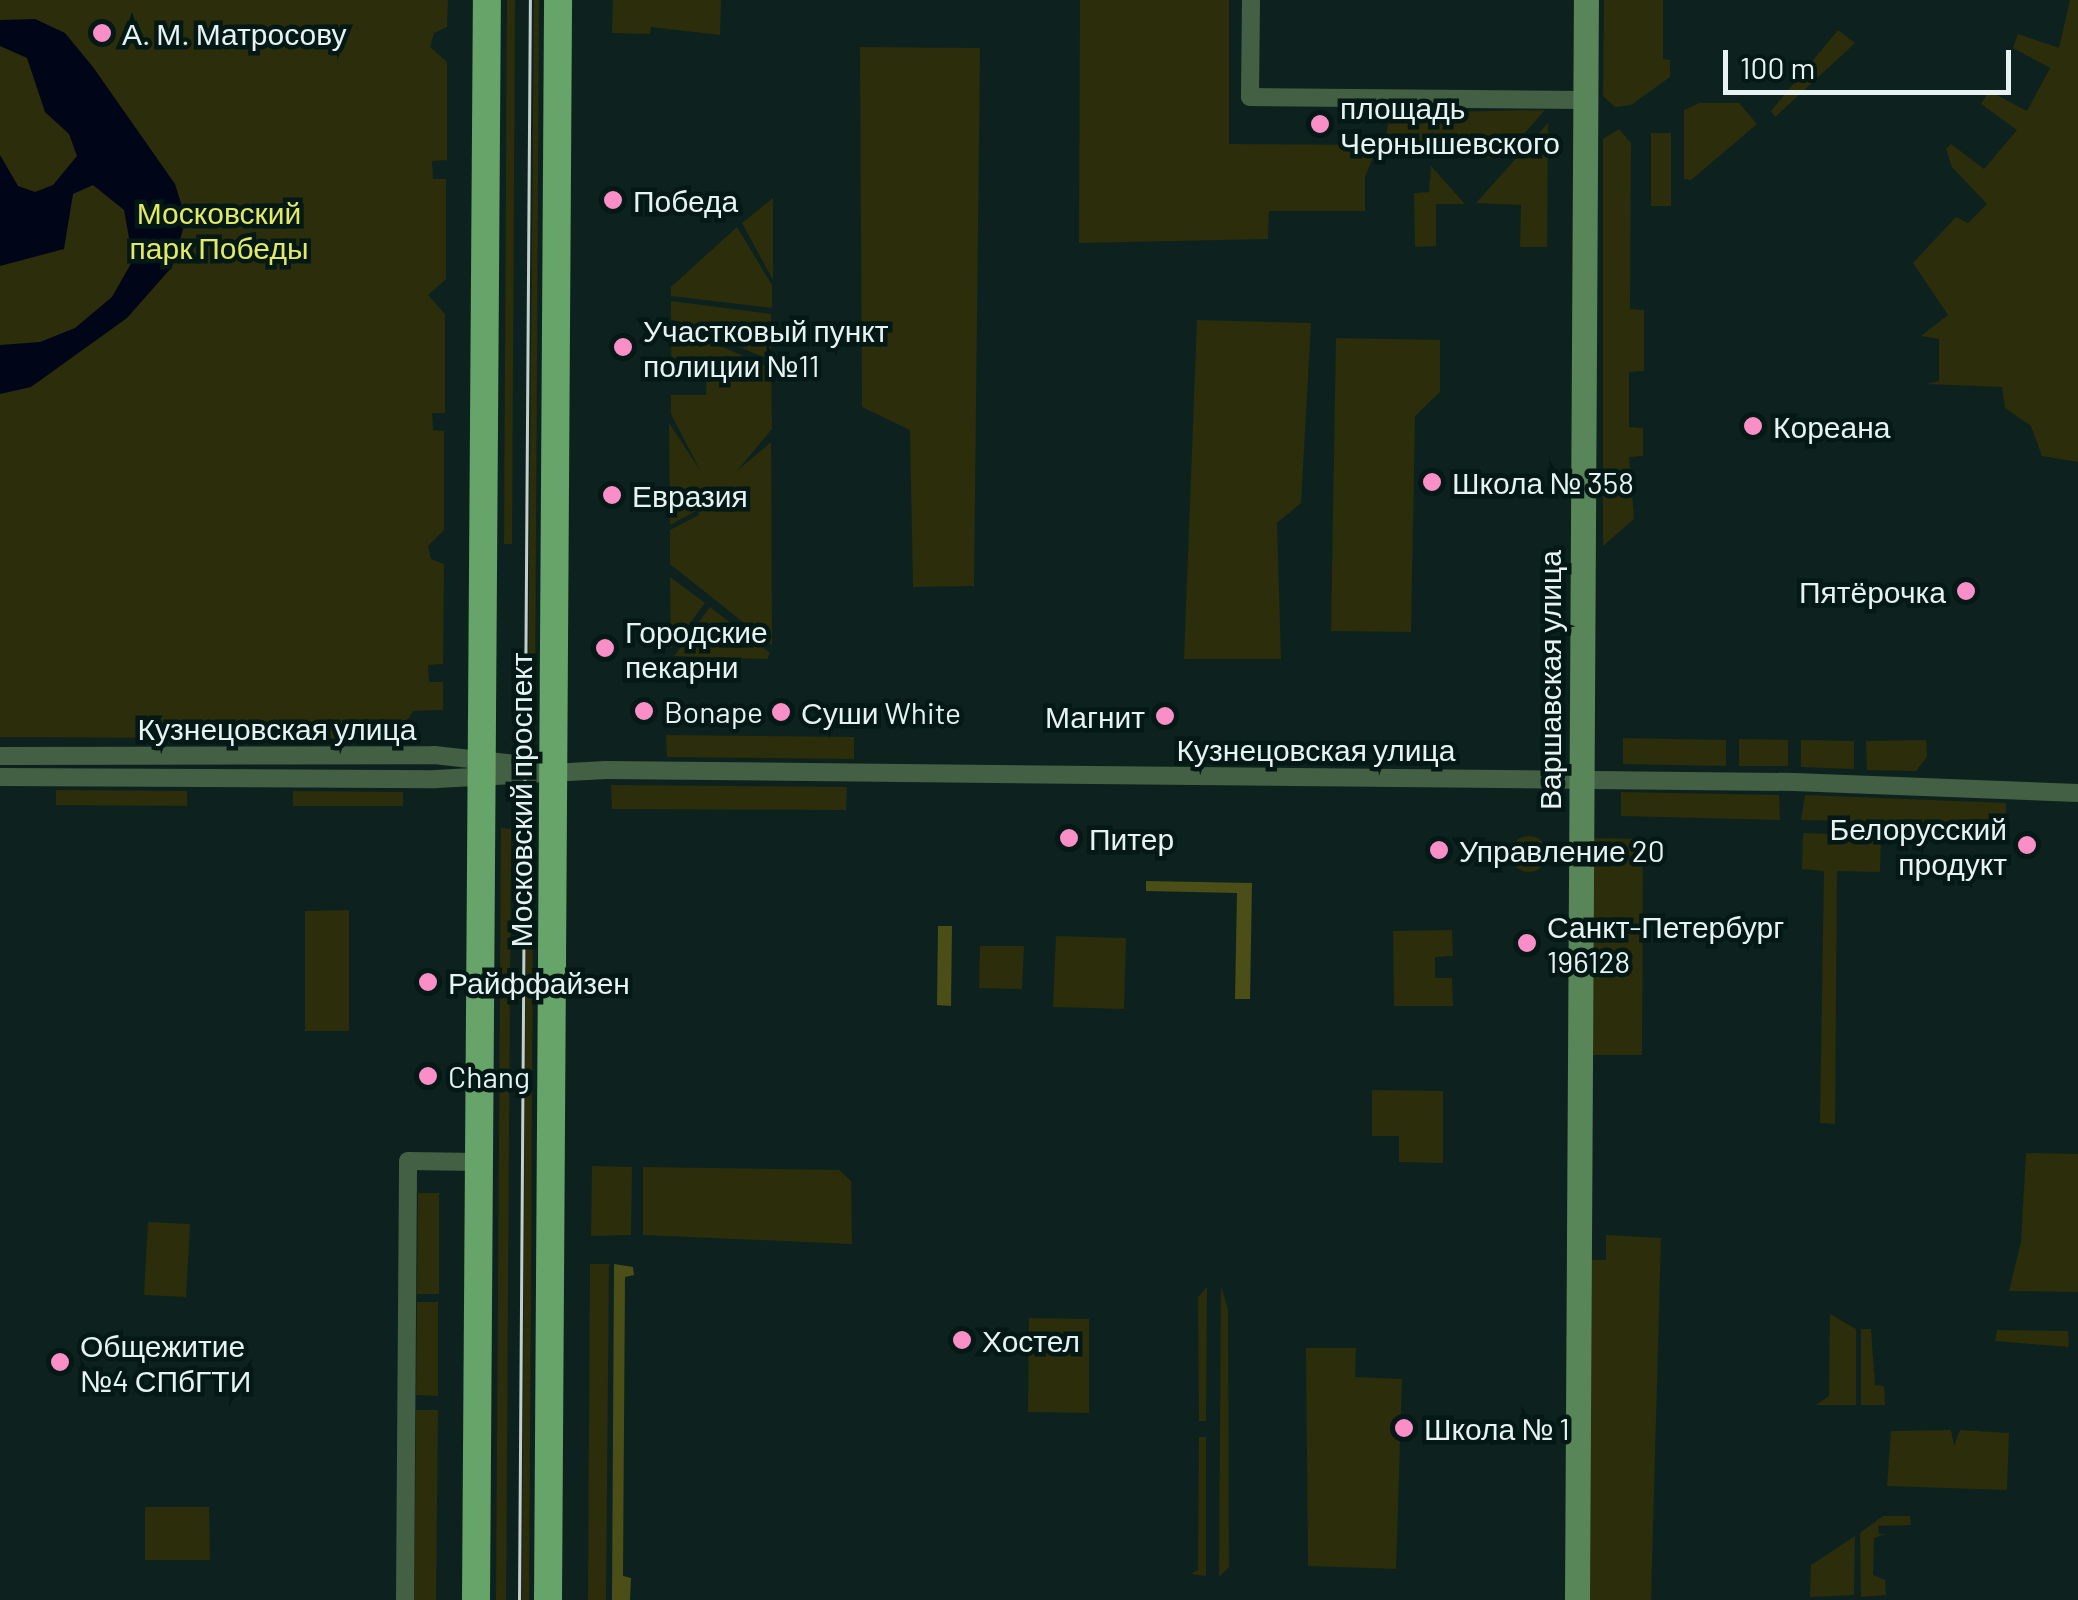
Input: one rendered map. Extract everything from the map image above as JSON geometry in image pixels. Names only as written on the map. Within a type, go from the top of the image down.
[{"type":"main road","name":"Московский проспект","points":[[476,1600],[488,0]]},
{"type":"main road","name":"Московский проспект","points":[[548,1600],[558,0]]},
{"type":"street","points":[[1251,0],[1250,96],[1585,100]]},
{"type":"street","name":"Варшавская улица","points":[[1577,1600],[1586,0]]},
{"type":"street","name":"Кузнецовская улица","points":[[0,756],[553,770],[1580,779],[2078,793]]},
{"type":"street","name":"Кузнецовская улица","points":[[0,777],[481,767]]},
{"type":"street","points":[[405,1600],[408,1161],[479,1162]]},
{"type":"green space","name":"Московский парк Победы","points":[[0,0],[448,0],[447,27],[434,33],[430,47],[447,62],[447,160],[432,161],[433,179],[446,179],[446,279],[428,295],[445,314],[445,413],[432,413],[433,430],[444,431],[444,530],[428,546],[431,559],[444,564],[443,664],[428,665],[429,682],[443,682],[443,710],[413,711],[397,739],[0,737]]},
{"type":"green space","points":[[507,0],[515,0],[512,544],[504,544]]},
{"type":"green space","points":[[534,0],[539,0],[535,714],[528,714]]},
{"type":"green space","points":[[613,0],[721,0],[720,35],[651,27],[650,34],[612,33]]},
{"type":"green space","points":[[1080,0],[1229,0],[1229,144],[1378,145],[1365,177],[1365,211],[1269,211],[1268,239],[1079,243]]},
{"type":"green space","points":[[1604,0],[1663,0],[1663,59],[1670,60],[1670,77],[1631,105],[1615,107],[1603,96]]},
{"type":"green space","points":[[2070,0],[2078,0],[2078,462],[2042,456],[2031,426],[2005,408],[2002,387],[1927,384],[1939,381],[1939,339],[1921,336],[1948,315],[1913,263],[1956,217],[1968,223],[1987,204],[1952,167],[1946,149],[1951,144],[1984,169],[2017,130],[1981,104],[1989,91],[2027,111],[2050,68],[2013,48],[2018,34],[2059,48]]},
{"type":"green space","points":[[1838,30],[1855,43],[1775,117],[1771,111]]},
{"type":"green space","points":[[860,47],[980,48],[974,586],[913,587],[910,430],[862,407]]},
{"type":"green space","points":[[1699,103],[1739,103],[1757,124],[1691,180],[1684,179],[1684,110]]},
{"type":"green space","points":[[1545,110],[1503,158],[1405,157],[1385,143],[1390,113]]},
{"type":"green space","points":[[1548,123],[1547,247],[1520,247],[1521,205],[1476,203]]},
{"type":"green space","points":[[1619,129],[1631,143],[1630,309],[1644,310],[1644,371],[1629,372],[1629,427],[1643,428],[1643,456],[1629,457],[1634,519],[1603,546],[1603,139]]},
{"type":"green space","points":[[1651,133],[1671,133],[1671,206],[1651,206]]},
{"type":"green space","points":[[1431,166],[1465,204],[1436,204],[1436,246],[1415,247],[1414,193],[1429,192]]},
{"type":"green space","points":[[773,198],[773,280],[742,223]]},
{"type":"green space","points":[[737,227],[772,285],[772,308],[671,296],[671,287]]},
{"type":"green space","points":[[671,301],[771,314],[771,360],[671,319]]},
{"type":"green space","points":[[1197,320],[1311,323],[1301,503],[1277,523],[1281,659],[1184,659]]},
{"type":"green space","points":[[670,324],[771,368],[772,429],[737,471],[771,442],[772,645],[670,564],[670,530],[699,515],[698,510],[670,525],[669,423],[700,470],[671,414],[671,395],[706,395],[707,366],[672,366]]},
{"type":"green space","points":[[1336,338],[1440,340],[1440,392],[1415,416],[1411,632],[1331,631]]},
{"type":"green space","points":[[670,577],[705,603],[671,648]]},
{"type":"green space","points":[[710,607],[770,653],[767,659],[674,656]]},
{"type":"green space","points":[[666,735],[854,737],[854,759],[667,757]]},
{"type":"green space","points":[[1623,738],[1726,740],[1726,766],[1623,764]]},
{"type":"green space","points":[[1739,739],[1788,740],[1788,766],[1739,766]]},
{"type":"green space","points":[[1801,740],[1854,741],[1854,769],[1801,767]]},
{"type":"green space","points":[[1926,740],[1927,757],[1916,771],[1867,770],[1866,741]]},
{"type":"green space","points":[[611,785],[847,787],[846,810],[612,809]]},
{"type":"green space","points":[[56,790],[187,791],[187,806],[56,805]]},
{"type":"green space","points":[[293,791],[403,792],[403,806],[293,806]]},
{"type":"green space","points":[[1621,792],[1779,795],[1780,820],[1621,816]]},
{"type":"green space","points":[[1805,795],[2006,803],[2006,824],[1801,820]]},
{"type":"green space","points":[[501,828],[511,829],[506,1600],[496,1600]]},
{"type":"green space","points":[[1803,833],[1881,836],[1880,872],[1837,871],[1835,1124],[1820,1123],[1824,871],[1802,869]]},
{"type":"green space","points":[[1529,836],[1542,841],[1547,854],[1542,867],[1529,872],[1516,867],[1511,854],[1516,841]]},
{"type":"green space","points":[[1589,838],[1643,839],[1642,1055],[1587,1055]]},
{"type":"green space","points":[[349,910],[349,1031],[305,1031],[305,911]]},
{"type":"green space","points":[[526,924],[533,924],[529,1600],[522,1600]]},
{"type":"green space","points":[[1452,930],[1453,956],[1435,957],[1435,978],[1452,978],[1453,1006],[1394,1006],[1393,931]]},
{"type":"green space","points":[[1056,936],[1126,938],[1124,1009],[1053,1007]]},
{"type":"green space","points":[[980,946],[1024,946],[1022,989],[979,988]]},
{"type":"green space","points":[[1372,1090],[1443,1091],[1443,1163],[1399,1162],[1399,1136],[1372,1136]]},
{"type":"green space","points":[[2026,1153],[2078,1154],[2078,1292],[2009,1291],[2021,1242]]},
{"type":"green space","points":[[592,1166],[632,1167],[631,1235],[591,1236]]},
{"type":"green space","points":[[643,1167],[839,1170],[851,1181],[852,1244],[643,1235]]},
{"type":"green space","points":[[418,1193],[439,1193],[439,1294],[417,1294]]},
{"type":"green space","points":[[148,1222],[190,1224],[186,1297],[144,1295]]},
{"type":"green space","points":[[1606,1235],[1661,1238],[1651,1600],[1584,1600],[1586,1260],[1606,1260]]},
{"type":"green space","points":[[590,1264],[609,1264],[606,1600],[588,1600]]},
{"type":"green space","points":[[1221,1286],[1228,1309],[1229,1567],[1219,1577]]},
{"type":"green space","points":[[1207,1287],[1206,1421],[1199,1421],[1198,1297]]},
{"type":"green space","points":[[417,1302],[438,1302],[438,1396],[416,1395]]},
{"type":"green space","points":[[1830,1314],[1856,1329],[1856,1405],[1816,1405],[1829,1396]]},
{"type":"green space","points":[[1029,1318],[1089,1319],[1089,1413],[1028,1412]]},
{"type":"green space","points":[[1861,1329],[1871,1329],[1875,1385],[1884,1386],[1885,1405],[1861,1405]]},
{"type":"green space","points":[[1997,1330],[2068,1331],[2069,1347],[1995,1341]]},
{"type":"green space","points":[[1306,1348],[1356,1348],[1355,1377],[1402,1379],[1396,1569],[1308,1566]]},
{"type":"green space","points":[[416,1410],[438,1410],[436,1600],[414,1600]]},
{"type":"green space","points":[[1951,1430],[1954,1446],[1960,1430],[2009,1433],[2007,1490],[1887,1486],[1891,1431]]},
{"type":"green space","points":[[1199,1437],[1206,1437],[1206,1576],[1191,1574],[1198,1570]]},
{"type":"green space","points":[[145,1507],[209,1507],[210,1560],[145,1560]]},
{"type":"green space","points":[[1883,1516],[1910,1516],[1911,1525],[1878,1526],[1879,1534],[1886,1534],[1874,1538],[1873,1575],[1885,1580],[1886,1595],[1861,1597],[1860,1533]]},
{"type":"green space","points":[[1855,1536],[1854,1595],[1810,1597],[1811,1565]]},
{"type":"shaded area","points":[[1146,881],[1252,883],[1250,999],[1235,999],[1237,893],[1146,891]]},
{"type":"shaded area","points":[[938,926],[952,926],[951,1006],[937,1005]]},
{"type":"shaded area","points":[[614,1264],[633,1267],[634,1275],[625,1277],[623,1576],[631,1578],[630,1600],[612,1600]]},
{"type":"water","points":[[35,19],[65,33],[93,67],[175,184],[186,219],[172,267],[127,318],[31,387],[0,394],[0,345],[40,342],[75,328],[112,297],[133,260],[124,210],[93,185],[73,194],[64,249],[0,266],[0,155],[18,186],[35,192],[53,185],[77,156],[69,134],[45,112],[27,58],[0,46],[0,20]]},
{"type":"tram line","points":[[519,1600],[530,0]]},
{"type":"place","name":"А. М. Матросову","points":[[102,33]]},
{"type":"place","name":"площадь Чернышевского","points":[[1320,124]]},
{"type":"place","name":"Победа","points":[[613,200]]},
{"type":"place","name":"Участковый пункт полиции №11","points":[[623,347]]},
{"type":"place","name":"Кореана","points":[[1753,426]]},
{"type":"place","name":"Школа № 358","points":[[1432,482]]},
{"type":"place","name":"Евразия","points":[[612,495]]},
{"type":"place","name":"Пятёрочка","points":[[1966,591]]},
{"type":"place","name":"Городские пекарни","points":[[605,648]]},
{"type":"place","name":"Bonape","points":[[644,711]]},
{"type":"place","name":"Суши White","points":[[781,712]]},
{"type":"place","name":"Магнит","points":[[1165,716]]},
{"type":"place","name":"Питер","points":[[1069,838]]},
{"type":"place","name":"Белорусский продукт","points":[[2027,845]]},
{"type":"place","name":"Управление 20","points":[[1439,850]]},
{"type":"place","name":"Санкт-Петербург 196128","points":[[1527,943]]},
{"type":"place","name":"Райффайзен","points":[[428,982]]},
{"type":"place","name":"Chang","points":[[428,1076]]},
{"type":"place","name":"Хостел","points":[[962,1340]]},
{"type":"place","name":"Общежитие №4 СПбГТИ","points":[[60,1362]]},
{"type":"place","name":"Школа № 1","points":[[1404,1428]]}]
